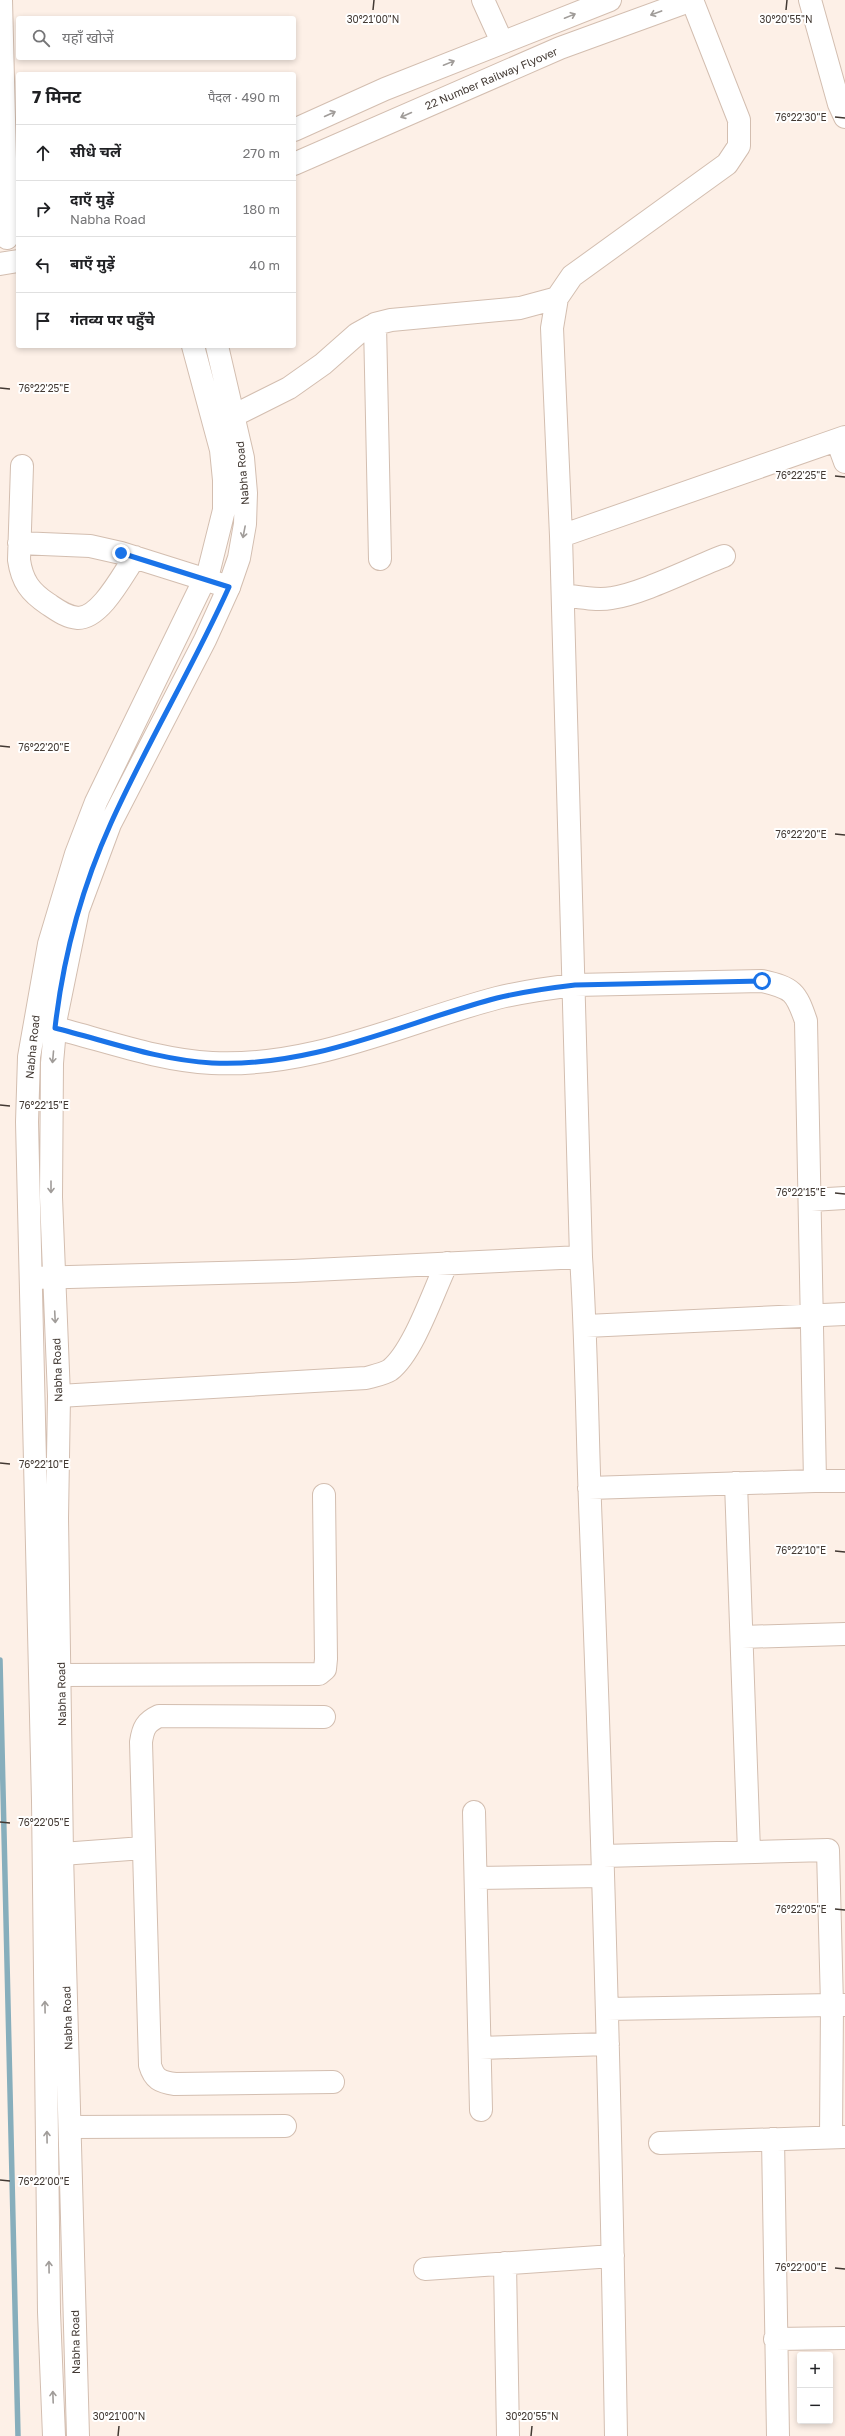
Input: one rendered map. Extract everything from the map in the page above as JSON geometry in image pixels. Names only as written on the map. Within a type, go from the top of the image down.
[{"type":"street","points":[[1,0],[8,237]]},
{"type":"street","points":[[483,0],[502,42]]},
{"type":"street","points":[[296,129],[385,89],[610,0]]},
{"type":"street","points":[[616,2436],[603,1866],[589,1488],[586,1326],[581,1257],[575,985],[563,596],[552,328],[557,298],[572,276],[727,164],[739,146],[739,120],[692,0]]},
{"type":"street","name":"22 Number Railway Flyover","points":[[296,163],[560,48],[692,0]]},
{"type":"street","points":[[810,0],[839,104],[845,117]]},
{"type":"street","points":[[0,264],[16,261]]},
{"type":"street","points":[[235,416],[289,388],[323,364],[357,334],[375,324],[391,320],[520,308],[557,298]]},
{"type":"street","points":[[375,324],[380,559]]},
{"type":"street","points":[[184,348],[196,355]]},
{"type":"street","name":"Nabha Road","points":[[54,2436],[50,2312],[43,1793],[42,1277],[55,1028],[78,910],[110,824],[205,640],[229,587],[239,558],[246,509],[243,458],[235,416],[217,348]]},
{"type":"street","points":[[226,383],[229,348]]},
{"type":"street","name":"Nabha Road","points":[[78,2436],[62,1854],[56,1518],[59,1396],[42,1277],[27,1122],[29,1057],[49,944],[76,854],[96,802],[205,579],[224,510],[224,480],[221,450],[196,355]]},
{"type":"street","points":[[561,536],[841,439],[845,462]]},
{"type":"street","points":[[22,466],[19,543],[21,574],[27,587],[36,596],[66,615],[79,618],[91,614],[104,603],[135,557]]},
{"type":"street","points":[[19,543],[90,546],[135,557],[229,587]]},
{"type":"street","points":[[563,596],[590,599],[612,598],[633,592],[724,556]]},
{"type":"street","points":[[55,1028],[164,1057],[212,1063],[266,1061],[311,1055],[355,1044],[497,998],[575,985],[762,981],[785,987],[799,1000],[806,1021],[811,1200],[815,1481]]},
{"type":"street","points":[[811,1200],[845,1198]]},
{"type":"street","points":[[42,1277],[292,1271],[581,1257]]},
{"type":"street","points":[[59,1396],[366,1378],[388,1371],[401,1359],[414,1336],[447,1263]]},
{"type":"street","points":[[586,1326],[813,1317],[845,1314]]},
{"type":"street","points":[[589,1488],[845,1480]]},
{"type":"street","points":[[736,1483],[749,1852]]},
{"type":"street","points":[[60,1675],[319,1674],[325,1669],[326,1659],[324,1495]]},
{"type":"street","points":[[742,1637],[845,1634]]},
{"type":"street","points":[[324,1717],[159,1716],[148,1721],[143,1730],[141,1742],[143,1848],[150,2065],[153,2076],[161,2083],[175,2084],[332,2082]]},
{"type":"street","points":[[474,1812],[481,2110]]},
{"type":"street","points":[[62,1854],[143,1848]]},
{"type":"street","points":[[476,1878],[749,1852],[837,1850],[838,2137],[660,2143]]},
{"type":"street","points":[[607,2009],[838,2005]]},
{"type":"street","points":[[480,2048],[608,2044]]},
{"type":"street","points":[[70,2127],[285,2126]]},
{"type":"street","points":[[773,2139],[775,2339],[778,2436]]},
{"type":"street","points":[[425,2269],[613,2256]]},
{"type":"street","points":[[505,2263],[508,2436]]},
{"type":"street","points":[[775,2339],[845,2338]]},
{"type":"waterway","points":[[0,1660],[18,2436]]},
{"type":"route","points":[[121,553],[229,587],[205,640],[110,824],[78,910],[66,964],[55,1028],[107,1040],[164,1057],[212,1063],[266,1061],[311,1055],[355,1044],[497,998],[544,989],[575,985],[762,981]]}]
